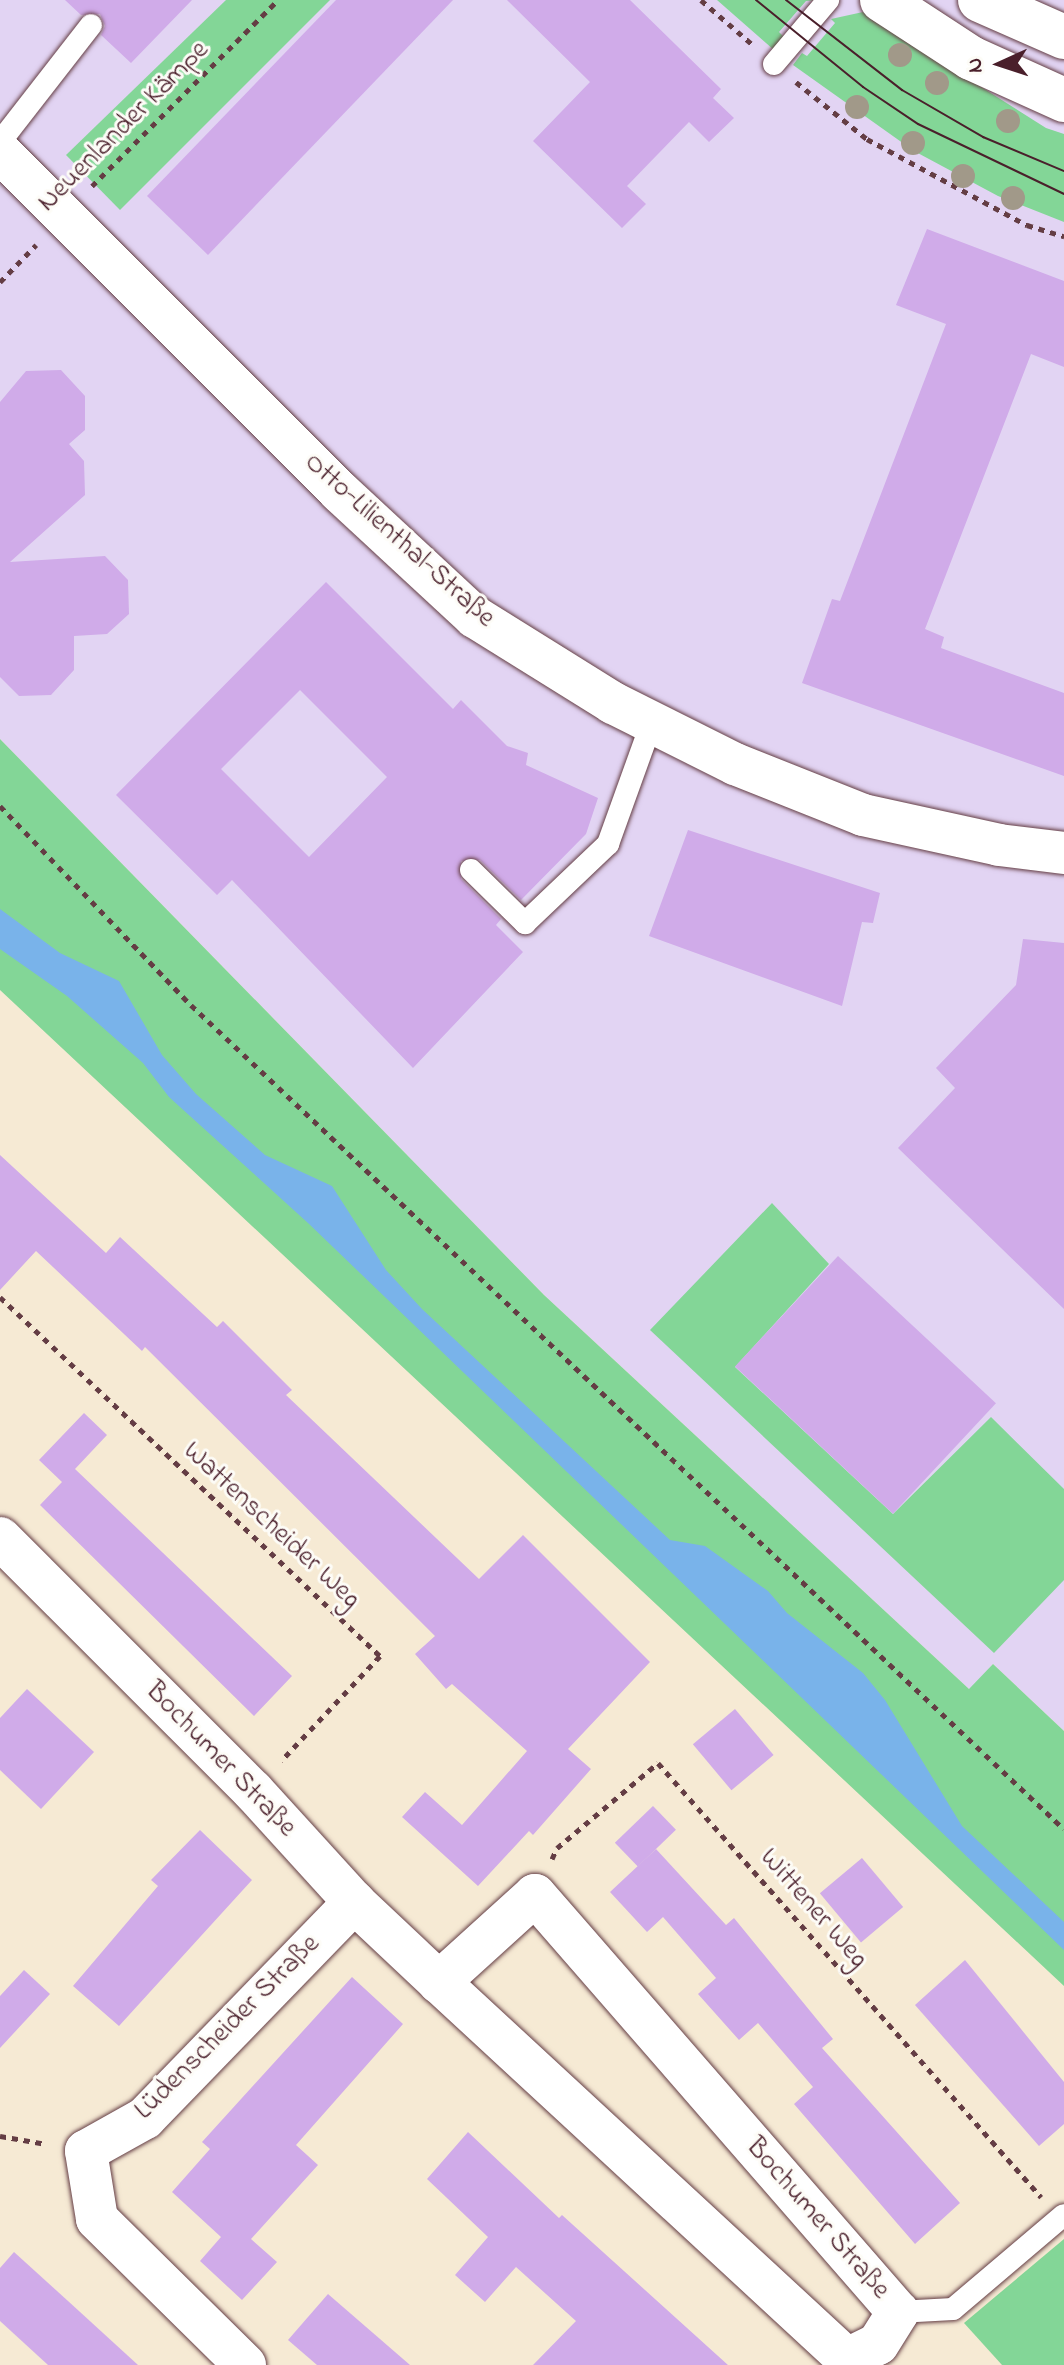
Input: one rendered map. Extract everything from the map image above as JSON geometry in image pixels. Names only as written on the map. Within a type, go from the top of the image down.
[{"type":"main road","points":[[882,0],[971,58],[1064,100]]},
{"type":"main road","points":[[980,0],[1064,37]]},
{"type":"street","name":"Otto-Lilienthal-Straße","points":[[0,152],[340,492],[475,617],[652,722],[735,764],[863,815],[986,843],[1064,853]]},
{"type":"street","name":"Bochumer Straße","points":[[0,1538],[253,1791],[354,1902],[850,2362],[878,2344],[898,2312],[535,1895]]},
{"type":"street","points":[[439,1982],[535,1895]]},
{"type":"street","name":"Lüdenscheider Straße","points":[[245,2365],[97,2219],[86,2151],[145,2118],[354,1902]]},
{"type":"lane","points":[[774,64],[828,0]]},
{"type":"lane","points":[[0,142],[91,25]]},
{"type":"lane","points":[[471,870],[525,923],[608,844],[652,722]]},
{"type":"lane","points":[[898,2312],[953,2309],[1062,2216]]},
{"type":"path","name":"Neuenlander Kämpe","points":[[0,282],[278,0]]},
{"type":"path","points":[[701,0],[867,139],[1027,225],[1064,236]]},
{"type":"path","points":[[0,806],[213,1026],[1064,1829]]},
{"type":"path","name":"Wattenscheider Weg","points":[[0,1297],[380,1656],[253,1791]]},
{"type":"path","name":"Wittener Weg","points":[[535,1895],[557,1848],[658,1763],[1062,2216]]},
{"type":"shaded area","points":[[0,0],[1064,0],[1064,1731],[993,1664],[970,1690],[544,1295],[0,739]]},
{"type":"green space","points":[[226,0],[330,0],[120,210],[66,155]]},
{"type":"green space","points":[[717,0],[816,0],[806,1],[779,32],[784,37],[774,50]]},
{"type":"green space","points":[[863,12],[1046,128],[1064,134],[1064,222],[998,196],[914,151],[793,65],[802,53],[807,56],[835,23],[831,19]]},
{"type":"green space","points":[[0,739],[544,1295],[969,1689],[993,1664],[1064,1731],[1064,1986],[0,990]]},
{"type":"green space","points":[[772,1203],[829,1264],[735,1367],[893,1514],[991,1417],[1064,1489],[1064,1580],[994,1653],[650,1330]]},
{"type":"green space","points":[[1064,2239],[1064,2365],[1002,2365],[964,2323]]},
{"type":"water","points":[[0,909],[60,953],[119,981],[162,1055],[196,1094],[265,1155],[332,1186],[386,1270],[422,1309],[670,1540],[705,1546],[768,1591],[787,1613],[863,1673],[885,1700],[962,1826],[1064,1922],[1064,1950],[308,1223],[169,1097],[143,1063],[67,996],[0,949]]},
{"type":"building","points":[[65,0],[192,0],[131,63],[101,35],[105,26],[100,14],[81,15]]},
{"type":"building","points":[[336,0],[453,0],[208,255],[147,196]]},
{"type":"building","points":[[507,0],[630,0],[721,89],[713,98],[734,118],[709,142],[689,122],[627,186],[646,204],[622,228],[533,141],[590,82]]},
{"type":"building","points":[[927,229],[1064,281],[1064,367],[1031,354],[925,629],[944,637],[941,648],[1064,693],[1064,776],[802,683],[832,599],[840,601],[946,324],[896,305]]},
{"type":"building","points":[[61,370],[85,396],[85,430],[69,444],[84,461],[85,495],[10,562],[105,556],[128,580],[129,614],[107,634],[74,636],[74,670],[51,695],[19,696],[0,677],[0,402],[26,371]]},
{"type":"building","points":[[326,582],[453,709],[461,700],[507,746],[528,753],[526,765],[598,798],[586,834],[521,900],[480,860],[461,861],[461,879],[501,919],[496,925],[523,952],[413,1068],[232,880],[217,895],[116,795]],"holes":[[[300,690],[387,777],[309,857],[221,769]]]},
{"type":"building","points":[[688,830],[880,893],[873,923],[862,922],[842,1006],[649,936]]},
{"type":"building","points":[[1023,939],[1064,943],[1064,1309],[898,1148],[955,1088],[936,1068],[1016,985]]},
{"type":"building","points":[[0,1155],[106,1253],[120,1237],[217,1327],[223,1321],[292,1390],[286,1395],[479,1579],[523,1535],[650,1662],[568,1749],[591,1769],[533,1835],[529,1831],[478,1886],[402,1817],[425,1792],[462,1825],[527,1751],[452,1684],[446,1689],[415,1654],[435,1636],[145,1347],[142,1351],[36,1251],[0,1290]]},
{"type":"building","points":[[838,1256],[996,1403],[893,1514],[735,1366]]},
{"type":"building","points":[[84,1413],[107,1435],[75,1469],[292,1676],[254,1716],[40,1505],[62,1482],[39,1460]]},
{"type":"building","points":[[27,1689],[94,1752],[41,1809],[0,1770],[0,1718]]},
{"type":"building","points":[[735,1709],[774,1755],[731,1790],[693,1744]]},
{"type":"building","points":[[653,1806],[676,1830],[638,1867],[615,1843]]},
{"type":"building","points":[[200,1830],[252,1880],[119,2026],[73,1986],[158,1886],[151,1880]]},
{"type":"building","points":[[656,1849],[726,1925],[734,1918],[833,2039],[822,2048],[960,2203],[915,2244],[794,2104],[813,2087],[758,2023],[739,2040],[698,1994],[716,1978],[663,1917],[647,1932],[610,1892]]},
{"type":"building","points":[[862,1858],[903,1907],[861,1942],[820,1893]]},
{"type":"building","points":[[965,1960],[1064,2082],[1064,2124],[1039,2146],[915,2005]]},
{"type":"building","points":[[24,1970],[50,1994],[0,2048],[0,1996]]},
{"type":"building","points":[[352,1977],[403,2024],[296,2145],[318,2165],[251,2239],[277,2262],[242,2300],[200,2261],[221,2237],[172,2192],[210,2149],[202,2142]]},
{"type":"building","points":[[468,2132],[559,2218],[562,2215],[728,2365],[533,2365],[576,2321],[516,2267],[485,2302],[455,2275],[488,2237],[427,2179]]},
{"type":"building","points":[[14,2252],[138,2365],[48,2365],[0,2321],[0,2268]]},
{"type":"building","points":[[328,2294],[410,2365],[317,2365],[288,2340]]},
{"type":"tram line","points":[[756,0],[863,87],[918,124],[1064,194]]},
{"type":"tram line","points":[[786,0],[902,90],[983,137],[1064,171]]}]
